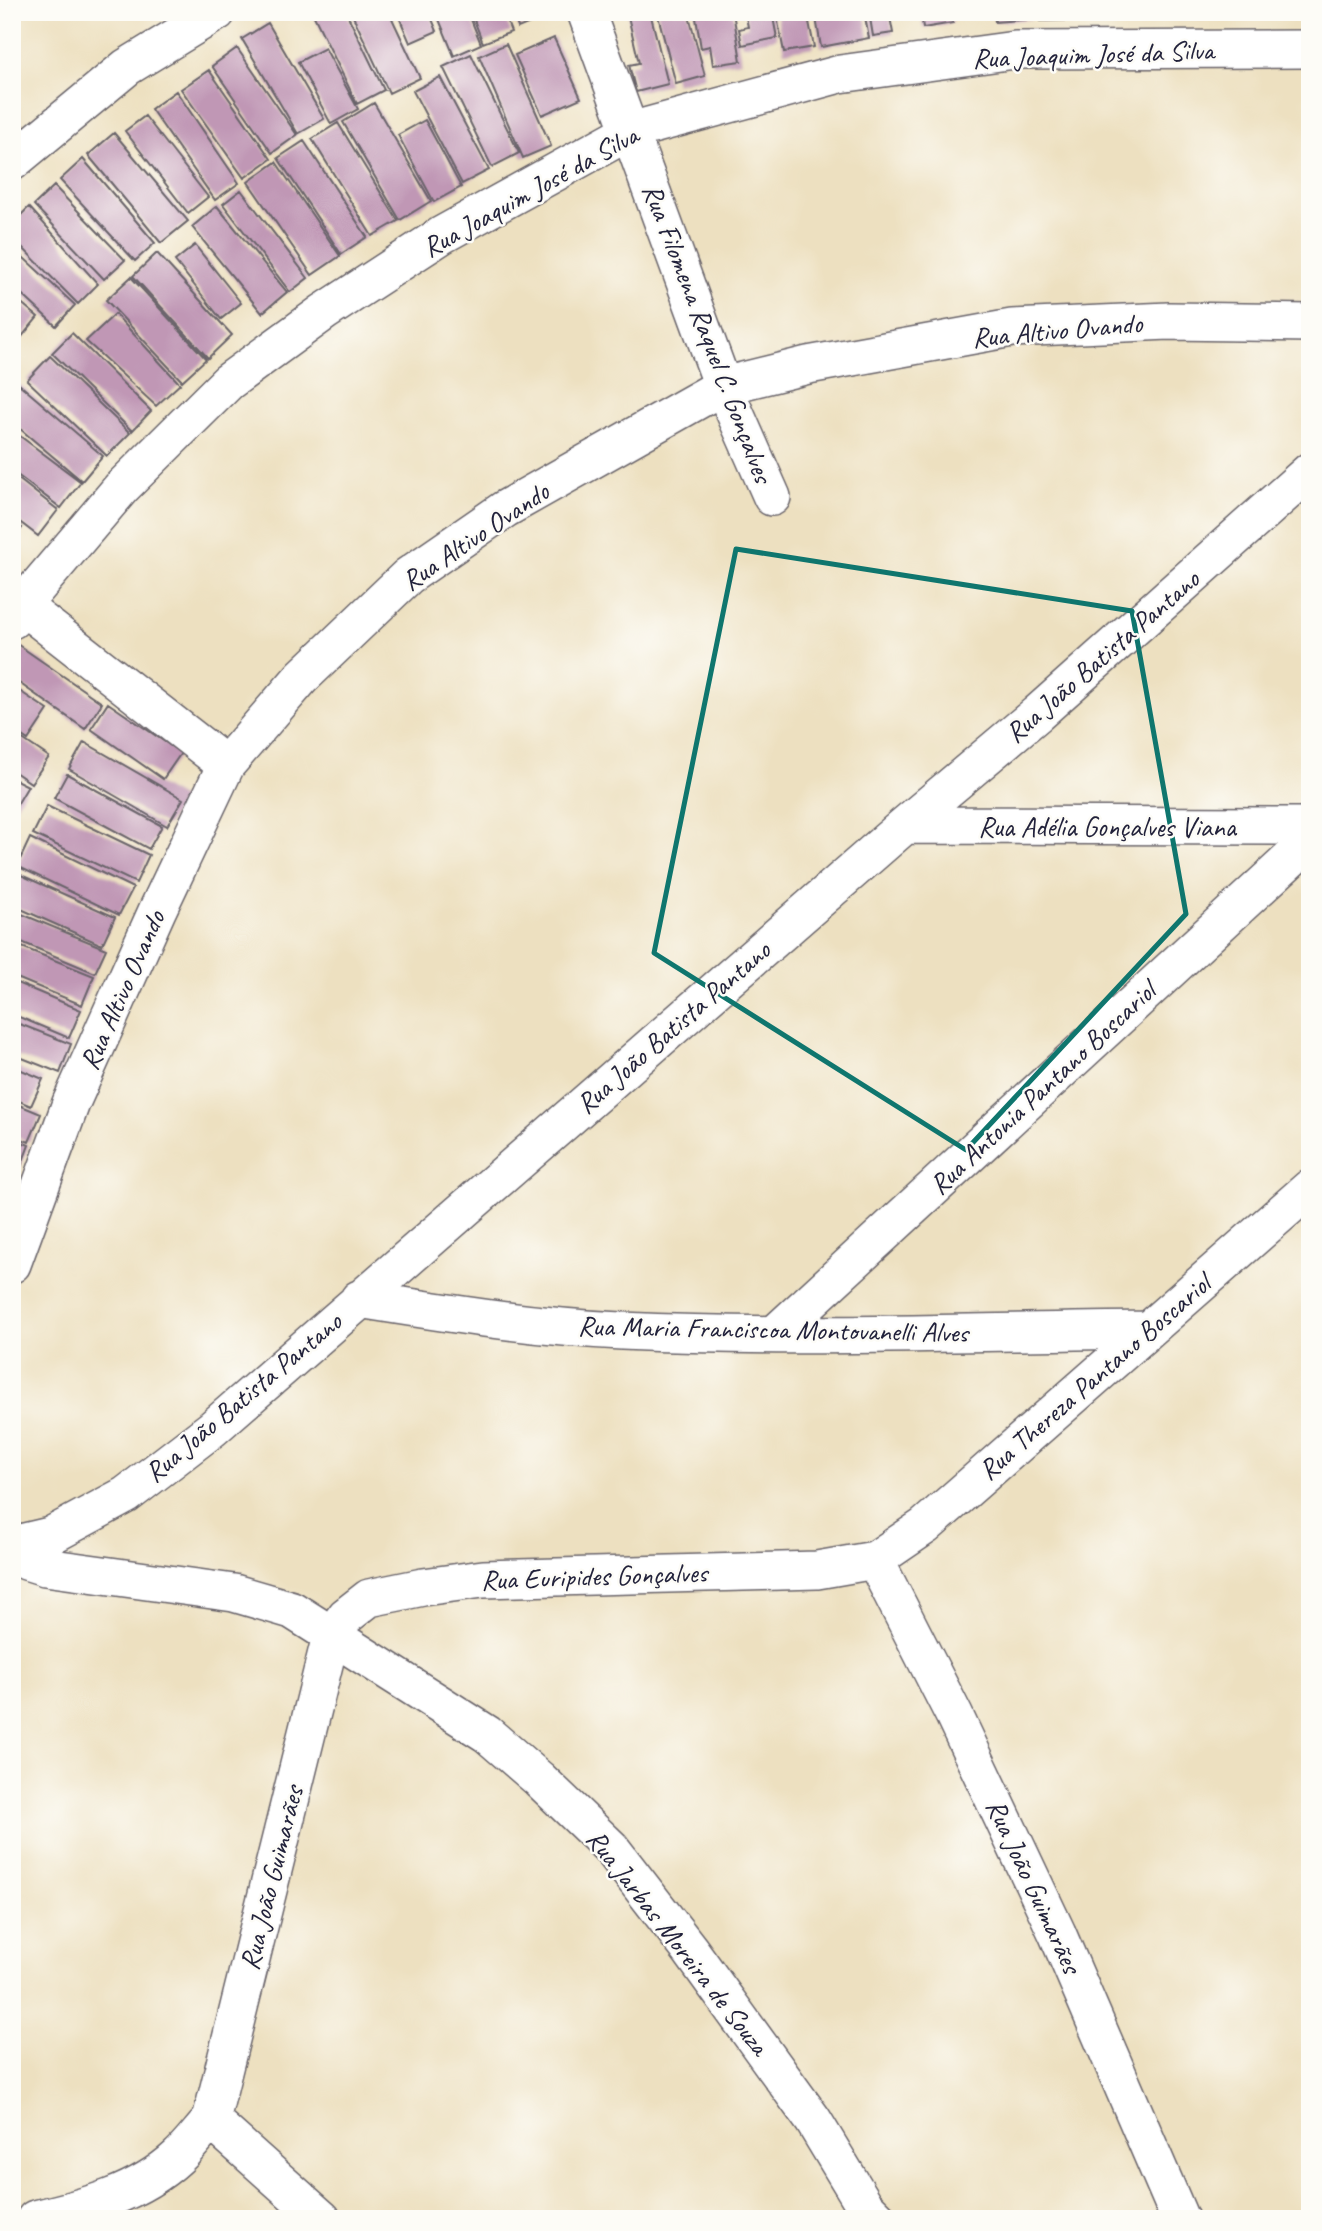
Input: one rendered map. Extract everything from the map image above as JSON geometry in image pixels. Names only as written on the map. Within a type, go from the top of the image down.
[{"type":"street","points":[[12,162],[127,67],[217,12]]},
{"type":"street","name":"Rua Filomena Raquel C. Gonçalves","points":[[586,12],[723,386],[772,496]]},
{"type":"street","name":"Rua Joaquim José da Silva","points":[[15,608],[122,486],[228,382],[324,312],[442,235],[630,131],[840,74],[1015,50],[1310,49]]},
{"type":"street","name":"Rua Altivo Ovando","points":[[12,1264],[71,1103],[226,765],[302,677],[408,576],[505,509],[723,386],[808,365],[1012,328],[1169,321],[1310,323]]},
{"type":"street","name":"Rua João Batista Pantano","points":[[12,1545],[50,1536],[126,1495],[212,1429],[905,825],[1038,715],[1310,471]]},
{"type":"street","points":[[15,608],[226,765]]},
{"type":"street","name":"Rua Adélia Gonçalves Viana","points":[[905,825],[1310,826]]},
{"type":"street","name":"Rua Antonia Pantano Boscariol","points":[[775,1334],[1310,841]]},
{"type":"street","name":"Rua Thereza Pantano Boscariol","points":[[875,1560],[925,1526],[1310,1188]]},
{"type":"street","name":"Rua Maria Franciscoa Montovanelli Alves","points":[[359,1300],[461,1315],[620,1331],[775,1334],[1147,1330]]},
{"type":"street","name":"Rua Jarbas Moreira de Souza","points":[[12,1545],[26,1561],[45,1567],[210,1589],[292,1610],[487,1734],[611,1848],[690,1950],[813,2120],[865,2206],[878,2219]]},
{"type":"street","name":"Rua Euripides Gonçalves","points":[[331,1636],[346,1616],[369,1598],[423,1587],[483,1579],[598,1574],[817,1570],[875,1560]]},
{"type":"street","name":"Rua João Guimarães","points":[[875,1560],[954,1715],[1057,1933],[1180,2219]]},
{"type":"street","name":"Rua João Guimarães","points":[[211,2120],[331,1636]]},
{"type":"street","points":[[35,2219],[92,2206],[138,2185],[178,2157],[211,2120],[322,2219]]},
{"type":"highlighted area","points":[[736,549],[1132,611],[1186,914],[966,1150],[654,953]]},
{"type":"building","points":[[312,12],[346,12],[384,90],[357,104]]},
{"type":"building","points":[[351,12],[389,12],[420,78],[389,93]]},
{"type":"building","points":[[397,12],[429,12],[437,31],[410,43]]},
{"type":"building","points":[[436,12],[468,12],[481,44],[454,56]]},
{"type":"building","points":[[471,12],[503,12],[511,32],[483,43]]},
{"type":"building","points":[[513,12],[545,12],[547,16],[518,28]]},
{"type":"building","points":[[627,12],[650,12],[668,84],[636,92],[629,65],[639,63]]},
{"type":"building","points":[[657,12],[688,12],[705,76],[676,84]]},
{"type":"building","points":[[695,12],[733,12],[741,61],[713,65],[710,46],[701,48]]},
{"type":"building","points":[[745,12],[772,12],[777,38],[742,45],[739,29],[748,27]]},
{"type":"building","points":[[776,12],[807,12],[814,47],[784,52]]},
{"type":"building","points":[[815,12],[864,12],[869,38],[821,47]]},
{"type":"building","points":[[869,12],[889,12],[893,33],[873,36]]},
{"type":"building","points":[[921,12],[951,12],[953,23],[923,28]]},
{"type":"building","points":[[994,12],[1032,12],[1032,19],[995,22]]},
{"type":"building","points":[[1040,12],[1119,12],[1119,19],[1040,21]]},
{"type":"building","points":[[1171,12],[1203,12],[1203,19],[1171,16]]},
{"type":"building","points":[[268,23],[324,119],[298,134],[242,39]]},
{"type":"building","points":[[554,38],[581,98],[542,115],[515,55]]},
{"type":"building","points":[[506,44],[551,146],[523,158],[479,56]]},
{"type":"building","points":[[237,48],[297,135],[272,153],[212,66]]},
{"type":"building","points":[[325,48],[358,109],[331,124],[298,62]]},
{"type":"building","points":[[471,54],[519,153],[492,167],[443,67]]},
{"type":"building","points":[[209,70],[271,159],[244,178],[181,89]]},
{"type":"building","points":[[440,77],[489,170],[462,184],[413,91]]},
{"type":"building","points":[[176,91],[239,183],[215,200],[151,109]]},
{"type":"building","points":[[374,103],[431,201],[400,220],[343,122]]},
{"type":"building","points":[[145,116],[208,197],[188,213],[125,131]]},
{"type":"building","points":[[425,120],[461,187],[434,202],[398,135]]},
{"type":"building","points":[[338,123],[398,221],[372,236],[312,139]]},
{"type":"building","points":[[114,133],[188,221],[161,243],[88,155]]},
{"type":"building","points":[[304,141],[367,237],[341,254],[278,158]]},
{"type":"building","points":[[83,159],[155,243],[135,261],[60,180]]},
{"type":"building","points":[[276,162],[340,256],[312,275],[248,182]]},
{"type":"building","points":[[54,186],[125,260],[104,279],[34,205]]},
{"type":"building","points":[[241,190],[308,278],[290,292],[223,204]]},
{"type":"building","points":[[217,206],[287,292],[262,313],[192,227]]},
{"type":"building","points":[[29,207],[98,284],[78,304],[12,237],[12,224]]},
{"type":"building","points":[[195,245],[241,303],[221,319],[175,261]]},
{"type":"building","points":[[12,247],[75,305],[56,326],[12,285]]},
{"type":"building","points":[[157,253],[232,335],[208,358],[133,276]]},
{"type":"building","points":[[131,277],[206,359],[182,381],[106,300]]},
{"type":"building","points":[[12,295],[38,317],[20,339],[12,332]]},
{"type":"building","points":[[115,314],[180,384],[156,406],[86,341]]},
{"type":"building","points":[[72,333],[151,411],[132,431],[52,353]]},
{"type":"building","points":[[50,356],[130,433],[107,456],[27,380]]},
{"type":"building","points":[[19,384],[103,456],[82,481],[12,422],[12,393]]},
{"type":"building","points":[[12,430],[81,482],[61,508],[12,471]]},
{"type":"building","points":[[12,474],[58,510],[38,536],[12,516]]},
{"type":"building","points":[[12,521],[22,528],[12,540]]},
{"type":"building","points":[[14,642],[102,703],[85,729],[12,678]]},
{"type":"building","points":[[12,686],[48,710],[28,740],[12,729]]},
{"type":"building","points":[[108,703],[181,753],[163,779],[91,729]]},
{"type":"building","points":[[12,732],[49,757],[31,783],[12,770]]},
{"type":"building","points":[[84,742],[183,799],[167,826],[69,769]]},
{"type":"building","points":[[67,774],[162,826],[149,849],[54,798]]},
{"type":"building","points":[[12,778],[28,786],[12,813]]},
{"type":"building","points":[[47,806],[149,855],[136,883],[33,834]]},
{"type":"building","points":[[30,838],[133,888],[119,915],[17,866]]},
{"type":"building","points":[[12,871],[115,917],[102,945],[12,905]]},
{"type":"building","points":[[12,910],[106,949],[95,973],[12,938]]},
{"type":"building","points":[[12,943],[94,976],[82,1005],[12,976]]},
{"type":"building","points":[[12,981],[81,1010],[69,1038],[12,1014]]},
{"type":"building","points":[[12,1021],[71,1044],[60,1073],[12,1054]]},
{"type":"building","points":[[12,1066],[43,1079],[31,1106],[12,1098]]},
{"type":"building","points":[[12,1102],[41,1114],[29,1142],[12,1135]]},
{"type":"building","points":[[12,1138],[29,1145],[18,1174],[12,1171]]},
{"type":"building","points":[[12,1176],[20,1179],[12,1198]]}]
